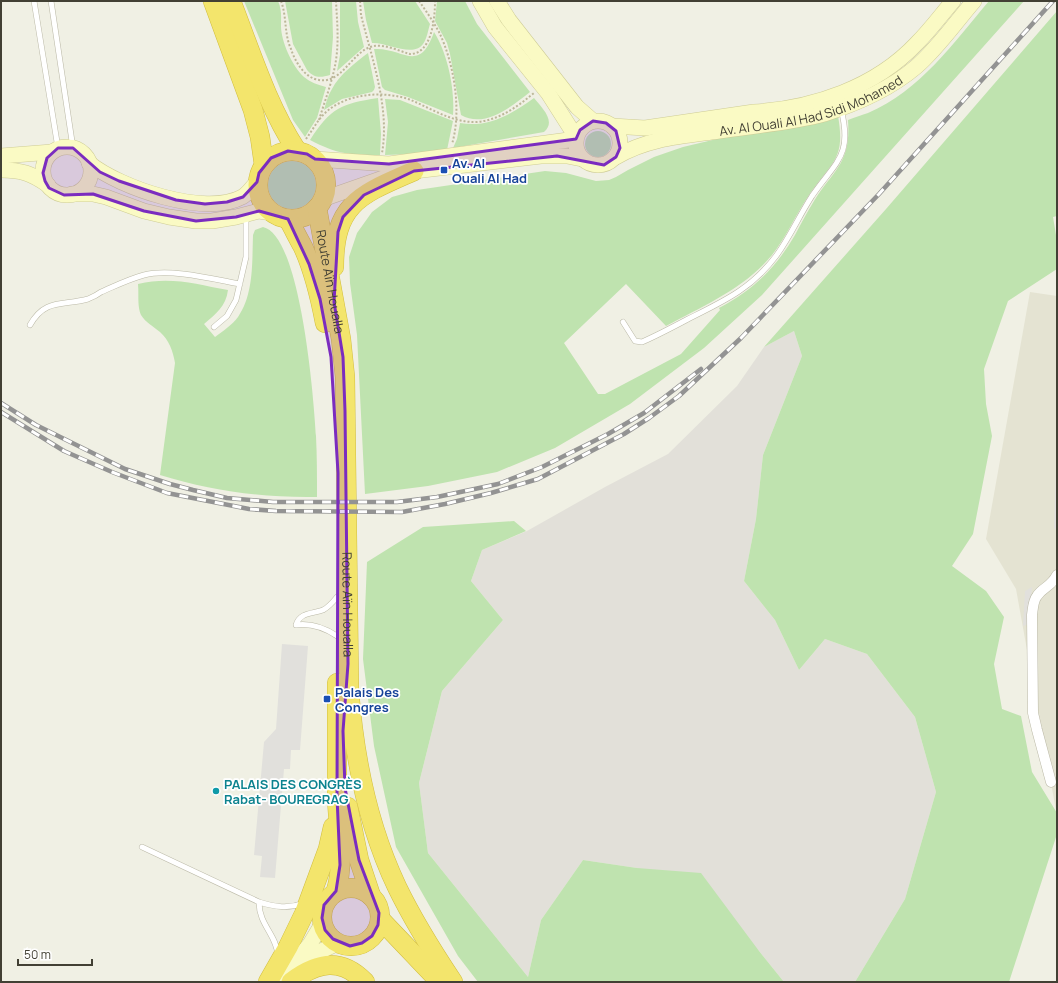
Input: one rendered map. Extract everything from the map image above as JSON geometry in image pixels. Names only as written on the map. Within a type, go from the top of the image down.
[{"type":"highway","points":[[213,1],[253,110],[260,137],[261,173],[258,191],[261,200],[266,208],[280,216],[299,218],[309,215],[320,203],[326,188],[322,168],[315,159],[306,154],[302,145],[283,128],[231,1]]},
{"type":"highway","points":[[261,173],[270,158],[278,153],[302,145]]},
{"type":"highway","points":[[334,302],[334,257],[338,232],[343,217],[352,204],[364,195],[414,171]]},
{"type":"highway","name":"Route Aïn Houalla","points":[[320,203],[334,302],[341,339],[345,377],[348,664],[350,708],[354,739],[363,786],[375,830],[397,887],[436,956],[453,982]]},
{"type":"highway","name":"Route Aïn Houalla","points":[[280,216],[303,248],[318,292],[328,335],[331,357],[338,473],[337,797],[340,865],[336,891]]},
{"type":"highway","points":[[348,664],[343,731],[346,793],[354,841],[371,896]]},
{"type":"highway","points":[[274,977],[296,931],[331,836],[337,797]]},
{"type":"highway","points":[[344,944],[362,943],[368,940],[376,931],[380,919],[378,906],[371,896],[366,892],[354,888],[336,891],[331,895],[322,911],[322,924],[328,935],[344,944],[364,964],[372,982]]},
{"type":"highway","points":[[380,919],[440,982]]},
{"type":"highway","points":[[291,982],[312,969],[326,965],[348,968],[355,972],[365,982]]},
{"type":"street","points":[[480,1],[495,27],[548,93],[576,138]]},
{"type":"street","points":[[497,1],[509,20],[577,107],[593,121]]},
{"type":"street","name":"Av. Al Ouali Al Had Sidi Mohamed","points":[[612,126],[645,128],[754,112],[772,111],[807,104],[840,94],[870,80],[917,44],[953,1]]},
{"type":"street","name":"Av. Al Ouali Al Had Sidi Mohamed","points":[[616,157],[629,149],[654,140],[823,114],[882,90],[915,68],[931,52],[974,1]]},
{"type":"street","points":[[593,121],[600,121],[612,126],[620,139],[620,148],[616,157],[611,162],[604,165],[596,166],[588,164],[578,153],[576,146],[576,138],[580,130],[586,124],[593,121]]},
{"type":"street","points":[[315,159],[389,164],[576,138]]},
{"type":"street","points":[[48,185],[45,181],[43,173],[44,165],[47,158],[61,150]]},
{"type":"street","points":[[1,156],[61,150],[80,151],[86,156],[89,163],[90,171],[88,182],[80,191],[72,194]]},
{"type":"street","points":[[320,203],[383,178],[414,171],[541,156],[567,156],[582,159]]},
{"type":"street","points":[[89,163],[100,172],[119,182],[148,193],[176,200],[205,204],[227,202],[243,197],[261,173]]},
{"type":"street","points":[[1,170],[26,172],[35,176],[56,192],[64,195],[93,194],[106,197],[144,211],[169,217],[196,221],[212,221],[246,215],[259,211],[280,216]]},
{"type":"street","points":[[1051,782],[1036,730],[1033,713],[1032,615],[1034,601],[1037,595],[1051,585],[1057,575]]},
{"type":"street","points":[[274,977],[310,944],[322,924]]},
{"type":"street","points":[[288,982],[310,959],[323,950],[344,944]]},
{"type":"lane","points":[[34,1],[61,150]]},
{"type":"lane","points":[[51,1],[61,150]]},
{"type":"lane","points":[[623,322],[636,341],[642,342],[726,301],[745,288],[756,278],[775,257],[785,243],[808,202],[840,158],[845,137],[845,130],[840,108]]},
{"type":"lane","points":[[214,327],[227,316],[236,300],[247,252],[246,215]]},
{"type":"lane","points":[[30,324],[36,314],[52,304],[87,299],[133,278],[152,273],[172,273],[240,284]]},
{"type":"lane","points":[[337,597],[323,610],[302,616],[296,625],[302,624],[314,626],[337,636]]},
{"type":"lane","points":[[142,847],[259,902],[280,908],[289,907],[308,901]]},
{"type":"lane","points":[[259,902],[261,918],[276,946],[278,953],[274,977]]},
{"type":"path","points":[[282,1],[287,40],[291,49],[306,74],[316,80],[324,81],[337,76],[369,47],[380,46],[410,54],[418,53],[426,44],[433,22],[435,1]]},
{"type":"path","points":[[319,121],[331,79],[337,49],[336,1]]},
{"type":"path","points":[[360,1],[361,15],[383,106],[385,131],[381,158]]},
{"type":"path","points":[[419,1],[433,22],[443,41],[457,98],[457,120],[450,151]]},
{"type":"path","points":[[302,145],[329,110],[345,101],[366,96],[380,94],[408,99],[444,116],[457,120],[477,122],[496,118],[512,110],[536,92]]},
{"type":"highlighted area","points":[[593,121],[606,123],[616,131],[620,148],[616,157],[604,165],[557,156],[414,171],[364,195],[343,217],[338,232],[334,302],[343,357],[345,411],[348,664],[343,731],[345,788],[359,860],[379,913],[378,925],[372,936],[362,943],[350,946],[333,939],[325,930],[322,918],[324,905],[336,891],[340,865],[337,797],[338,473],[331,357],[320,299],[309,264],[288,219],[259,211],[236,217],[196,221],[144,211],[93,194],[64,195],[49,188],[45,181],[43,173],[47,158],[58,148],[73,148],[100,172],[119,181],[176,200],[205,204],[227,202],[243,197],[257,182],[259,173],[271,158],[288,151],[307,154],[315,159],[389,164],[576,139],[580,130]]},
{"type":"shaded area","points":[[1030,292],[1057,296],[1057,816],[1016,589],[986,539]]},
{"type":"shaded area","points":[[794,331],[802,356],[763,455],[756,519],[744,581],[775,620],[799,670],[825,639],[867,654],[915,717],[936,792],[905,899],[855,982],[784,982],[759,951],[637,868],[583,860],[541,920],[528,977],[428,853],[419,783],[442,691],[503,620],[471,581],[482,550],[527,531],[605,487],[668,454],[737,386],[764,347]]},
{"type":"shaded area","points":[[1057,442],[1057,528],[1054,529]]},
{"type":"shaded area","points":[[1032,587],[1029,624],[1023,626],[1025,591]]},
{"type":"shaded area","points":[[282,644],[308,646],[300,750],[291,750],[290,769],[284,769],[275,878],[260,877],[262,856],[254,855],[264,742],[276,729]]},
{"type":"green space","points":[[244,1],[278,1],[281,10],[281,32],[291,60],[304,77],[314,83],[326,87],[317,118],[305,137],[293,120]]},
{"type":"green space","points":[[285,1],[332,1],[333,37],[330,75],[317,77],[312,75],[307,70],[293,44]]},
{"type":"green space","points":[[340,1],[356,1],[358,22],[364,47],[337,71],[340,55]]},
{"type":"green space","points":[[363,1],[415,1],[430,24],[423,44],[419,48],[406,50],[378,43],[372,43]]},
{"type":"green space","points":[[437,1],[465,1],[477,24],[530,92],[507,109],[489,118],[470,119],[461,115],[447,43],[435,21]]},
{"type":"green space","points":[[989,1],[1024,1],[762,295],[704,348],[630,404],[555,448],[497,472],[428,486],[365,494],[357,335],[350,283],[349,257],[357,233],[372,212],[392,197],[417,190],[545,171],[566,173],[596,181],[609,180],[654,157],[683,147],[721,138],[838,116],[840,142],[835,160],[809,195],[787,233],[772,255],[749,277],[723,295],[666,326],[626,284],[564,343],[598,394],[605,394],[681,354],[720,310],[719,308],[742,294],[762,278],[787,247],[814,201],[840,164],[847,146],[848,120],[887,104],[920,79],[949,49]]},
{"type":"green space","points":[[1057,11],[1057,216],[1053,217],[1057,241],[1057,269],[1008,301],[984,369],[986,404],[992,436],[973,534],[952,566],[986,591],[1004,617],[994,664],[1002,709],[1021,716],[1032,772],[1057,813],[1057,834],[1009,982],[855,982],[905,899],[936,792],[915,717],[867,654],[825,639],[799,670],[775,620],[744,581],[756,519],[763,455],[802,356],[794,331],[764,347],[886,209]]},
{"type":"green space","points":[[434,32],[447,61],[450,72],[453,95],[453,115],[408,97],[385,90],[382,87],[374,49],[384,49],[409,56],[416,56],[422,53],[428,45]]},
{"type":"green space","points":[[368,53],[375,87],[374,90],[372,92],[342,99],[324,110],[329,94],[335,84],[343,74]]},
{"type":"green space","points":[[378,98],[381,134],[380,155],[344,153],[310,140],[324,121],[338,109],[345,105]]},
{"type":"green space","points":[[534,98],[544,110],[548,119],[548,128],[544,132],[453,148],[457,139],[460,123],[470,124],[490,122],[508,114]]},
{"type":"green space","points":[[385,99],[400,100],[453,121],[447,150],[413,154],[385,155],[388,122]]},
{"type":"green space","points":[[598,131],[607,135],[611,144],[607,153],[598,157],[589,153],[585,144],[589,135]]},
{"type":"green space","points":[[292,161],[301,163],[309,168],[314,176],[316,185],[314,194],[309,202],[301,207],[292,209],[283,207],[275,202],[270,194],[268,185],[270,176],[275,168],[283,163]]},
{"type":"green space","points":[[263,227],[276,237],[287,258],[296,287],[303,321],[315,417],[317,497],[257,495],[179,481],[160,475],[175,363],[172,350],[166,339],[141,315],[138,284],[172,281],[194,283],[228,290],[223,305],[204,324],[215,337],[233,323],[243,308],[250,288],[253,235],[255,230]]},
{"type":"green space","points":[[514,521],[526,531],[482,550],[471,581],[503,620],[442,691],[419,783],[428,853],[528,977],[541,920],[583,860],[637,868],[701,873],[784,982],[478,982],[458,956],[396,847],[374,746],[363,659],[367,562],[423,527]]},
{"type":"railway","points":[[1,412],[64,451],[112,472],[167,493],[249,509],[276,511],[402,512],[491,493],[538,479],[624,434],[679,396],[741,338],[879,194],[1053,1]]},
{"type":"railway","points":[[1,403],[36,425],[125,469],[193,490],[227,498],[273,502],[397,502],[437,497],[498,484],[542,467],[608,434],[644,413],[701,369]]},
{"type":"place","name":"Av. Al Ouali Al Had","points":[[444,170]]},
{"type":"place","name":"Palais Des Congres","points":[[327,699]]},
{"type":"place","name":"PALAIS DES CONGRÈS Rabat- BOUREGRAG","points":[[216,791]]}]
